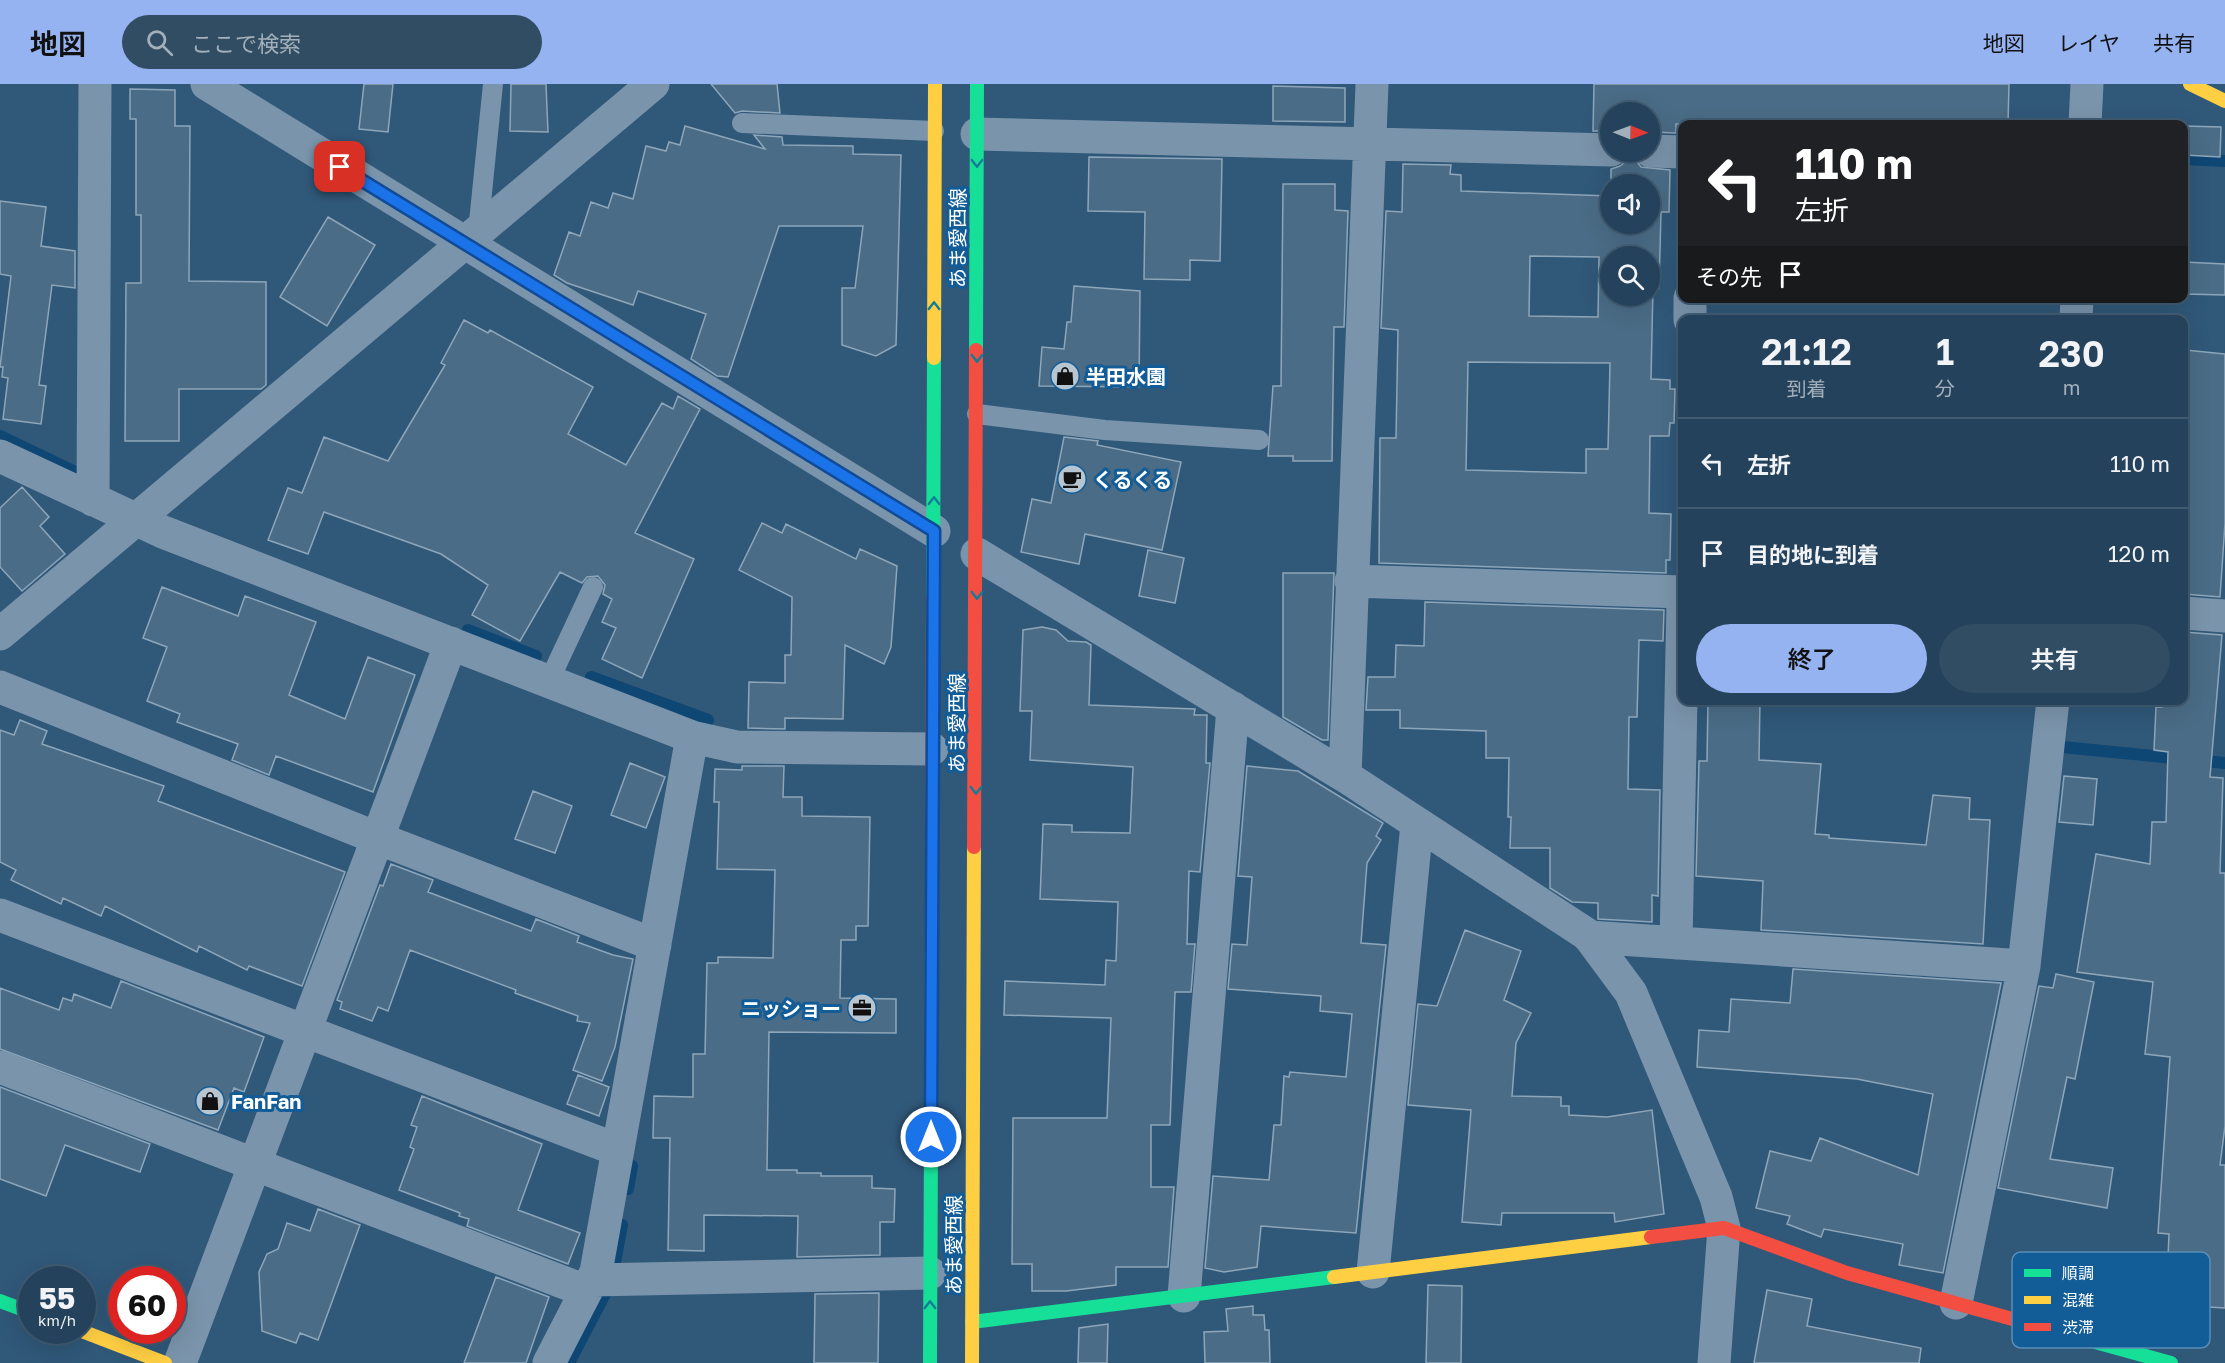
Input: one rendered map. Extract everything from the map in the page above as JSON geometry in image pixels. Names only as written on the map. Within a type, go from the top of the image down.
[{"type":"main road","name":"あま愛西線","points":[[930,1363],[934,84]]},
{"type":"main road","name":"あま愛西線","points":[[972,1363],[977,554],[977,84]]},
{"type":"main road","points":[[2190,84],[2225,101]]},
{"type":"main road","points":[[972,1322],[1724,1228],[1847,1273],[2012,1319]]},
{"type":"main road","points":[[0,1301],[18,1308]]},
{"type":"main road","points":[[96,1337],[165,1363]]},
{"type":"main road","points":[[2117,1348],[2171,1363]]},
{"type":"street","points":[[93,500],[95,84]]},
{"type":"street","points":[[207,84],[471,238],[934,531]]},
{"type":"street","points":[[0,634],[653,84]]},
{"type":"street","points":[[1345,776],[1372,84]]},
{"type":"street","points":[[2085,120],[2087,84]]},
{"type":"street","points":[[977,134],[1370,142],[1600,150]]},
{"type":"street","points":[[1660,151],[1678,152]]},
{"type":"street","points":[[0,456],[135,520],[692,737],[737,747],[932,749]]},
{"type":"street","points":[[977,554],[1345,776],[1589,937],[1631,993],[1716,1197],[1724,1228],[1714,1363]]},
{"type":"street","points":[[1351,581],[1678,592]]},
{"type":"street","points":[[2188,613],[2225,616]]},
{"type":"street","points":[[180,1363],[451,643]]},
{"type":"street","points":[[0,687],[377,838],[655,945]]},
{"type":"street","points":[[1676,943],[1681,705]]},
{"type":"street","points":[[1956,1303],[2024,966],[2052,705]]},
{"type":"street","points":[[1184,1296],[1233,708]]},
{"type":"street","points":[[549,1363],[596,1272],[692,737]]},
{"type":"street","points":[[1373,1272],[1417,824]]},
{"type":"street","points":[[0,915],[618,1150]]},
{"type":"street","points":[[1589,937],[2024,966]]},
{"type":"street","points":[[0,1067],[254,1164],[589,1285],[930,1273]]},
{"type":"lane","points":[[471,238],[493,84]]},
{"type":"lane","points":[[742,123],[934,130]]},
{"type":"lane","points":[[977,414],[1105,430],[1259,440]]},
{"type":"lane","points":[[549,681],[593,586]]},
{"type":"building","points":[[364,84],[393,84],[388,132],[359,129]]},
{"type":"building","points":[[511,84],[546,84],[548,132],[510,131]]},
{"type":"building","points":[[711,84],[777,84],[780,113],[742,111],[735,113]]},
{"type":"building","points":[[1594,84],[2009,84],[2008,120],[1678,120],[1676,133],[1660,132],[1660,102],[1600,102],[1600,131],[1593,131]]},
{"type":"building","points":[[1273,86],[1345,88],[1345,122],[1273,121]]},
{"type":"building","points":[[130,89],[175,90],[175,126],[190,126],[189,281],[266,282],[266,385],[261,389],[179,389],[179,441],[125,441],[126,283],[141,283],[141,215],[136,215],[136,119],[130,119]]},
{"type":"building","points":[[685,126],[765,149],[754,135],[782,137],[783,145],[853,146],[853,154],[901,155],[896,345],[876,356],[842,345],[842,288],[855,288],[863,226],[779,226],[728,377],[717,376],[691,359],[706,314],[638,291],[633,305],[567,283],[554,275],[569,232],[580,236],[591,202],[608,208],[613,193],[633,199],[646,146],[666,151],[669,142],[680,145]]},
{"type":"building","points":[[2188,126],[2221,127],[2220,157],[2188,155]]},
{"type":"building","points":[[1089,157],[1222,159],[1220,261],[1190,260],[1190,280],[1144,279],[1145,212],[1088,211]]},
{"type":"building","points":[[1625,162],[1637,162],[1641,167],[1670,170],[1669,212],[1661,212],[1660,250],[1660,246],[1600,246],[1600,306],[1653,306],[1651,379],[1670,380],[1670,389],[1675,389],[1674,423],[1670,423],[1669,436],[1650,436],[1649,513],[1671,514],[1670,560],[1666,560],[1666,573],[1379,563],[1380,438],[1396,438],[1398,330],[1381,328],[1386,211],[1402,212],[1403,164],[1451,165],[1450,174],[1461,175],[1461,191],[1600,196],[1600,234],[1660,234],[1660,174],[1611,174],[1611,169]],"holes":[[[1530,256],[1599,257],[1598,317],[1529,316]],[[1468,362],[1610,363],[1608,449],[1586,449],[1586,473],[1466,470]]]},
{"type":"building","points":[[1283,184],[1335,184],[1335,210],[1348,211],[1344,327],[1334,327],[1332,461],[1293,461],[1293,456],[1268,456],[1273,386],[1281,386]]},
{"type":"building","points":[[0,201],[46,207],[41,246],[75,251],[75,288],[52,285],[39,385],[46,386],[41,424],[3,419],[8,378],[2,377],[3,367],[0,367],[11,276],[0,274]]},
{"type":"building","points":[[328,217],[375,245],[327,326],[280,297]]},
{"type":"building","points":[[2188,262],[2225,264],[2225,295],[2188,294]]},
{"type":"building","points":[[1074,286],[1140,291],[1139,387],[1039,386],[1042,347],[1064,349],[1067,322],[1071,322]]},
{"type":"building","points":[[464,320],[488,333],[490,330],[593,387],[568,434],[626,465],[662,403],[673,409],[678,396],[700,409],[635,533],[694,559],[642,678],[602,659],[616,628],[602,622],[612,599],[603,594],[605,585],[598,576],[587,577],[582,583],[560,572],[520,641],[472,615],[488,585],[441,554],[324,512],[308,554],[268,540],[288,488],[302,493],[324,437],[388,461],[445,365],[441,363]]},
{"type":"building","points":[[2188,350],[2225,354],[2225,523],[2220,597],[2188,594]]},
{"type":"building","points":[[1064,437],[1098,441],[1097,445],[1181,462],[1162,550],[1085,534],[1079,564],[1021,552],[1032,499],[1051,503]]},
{"type":"building","points":[[22,487],[49,517],[40,526],[65,554],[22,591],[0,567],[0,508]]},
{"type":"building","points":[[762,523],[782,533],[786,524],[856,559],[860,549],[897,566],[891,647],[884,664],[845,645],[843,719],[785,718],[785,729],[748,728],[749,682],[785,683],[785,655],[791,655],[792,597],[739,570]]},
{"type":"building","points":[[1148,550],[1184,558],[1175,603],[1139,596]]},
{"type":"building","points":[[1283,573],[1334,573],[1328,740],[1322,740],[1283,717]]},
{"type":"building","points":[[162,587],[238,616],[245,596],[316,622],[289,695],[345,719],[368,657],[415,675],[373,792],[276,756],[269,775],[232,760],[238,744],[177,722],[180,714],[147,701],[167,647],[143,638]]},
{"type":"building","points":[[1425,602],[1664,610],[1663,641],[1639,640],[1637,717],[1629,717],[1628,789],[1660,790],[1658,896],[1652,895],[1652,922],[1598,919],[1598,903],[1572,902],[1550,888],[1550,848],[1510,848],[1509,758],[1486,758],[1486,731],[1400,728],[1400,710],[1366,710],[1368,677],[1395,677],[1396,645],[1424,646]]},
{"type":"building","points":[[1042,627],[1056,630],[1068,641],[1086,642],[1091,645],[1089,705],[1195,709],[1194,715],[1207,715],[1206,763],[1210,763],[1200,872],[1189,871],[1187,944],[1195,944],[1191,992],[1175,992],[1170,1125],[1151,1125],[1151,1187],[1174,1187],[1168,1267],[1116,1267],[1116,1285],[1066,1291],[1032,1291],[1032,1264],[1012,1264],[1013,1118],[1107,1118],[1111,1018],[1004,1015],[1005,981],[1105,985],[1106,960],[1116,961],[1118,902],[1040,899],[1043,824],[1072,825],[1072,832],[1130,833],[1133,767],[1030,760],[1032,711],[1020,711],[1023,630]]},
{"type":"building","points":[[2188,632],[2222,635],[2210,777],[2223,778],[2220,873],[2225,873],[2225,1126],[2220,1165],[2225,1165],[2225,1308],[2210,1307],[2210,1252],[2168,1252],[2169,1234],[2158,1233],[2170,1057],[2145,1054],[2153,982],[2077,972],[2096,854],[2150,864],[2152,822],[2166,822],[2168,752],[2154,750],[2156,707],[2162,707],[2162,705],[2188,705]]},
{"type":"building","points":[[1708,705],[1760,705],[1759,760],[1821,764],[1815,834],[1829,835],[1829,838],[1926,845],[1933,795],[1970,798],[1969,819],[1990,820],[1983,944],[1761,930],[1763,881],[1696,876],[1699,761],[1707,761]]},
{"type":"building","points":[[20,720],[47,731],[42,744],[164,786],[158,801],[345,872],[302,986],[249,966],[247,970],[199,946],[197,952],[105,906],[101,916],[63,898],[61,904],[11,880],[16,870],[0,862],[0,730],[14,735]]},
{"type":"building","points":[[630,763],[665,777],[646,828],[611,815]]},
{"type":"building","points":[[742,766],[784,766],[783,797],[802,797],[802,816],[870,817],[868,926],[856,926],[856,940],[841,940],[840,998],[896,999],[896,1033],[769,1032],[767,1170],[797,1170],[797,1173],[821,1173],[821,1176],[872,1176],[872,1188],[895,1189],[894,1222],[880,1222],[880,1255],[797,1257],[798,1216],[704,1215],[704,1251],[668,1250],[670,1138],[653,1138],[654,1096],[693,1097],[693,1054],[705,1054],[707,963],[718,963],[718,957],[773,958],[775,870],[717,869],[719,802],[714,802],[715,769],[742,770]]},
{"type":"building","points":[[1247,766],[1298,771],[1383,823],[1376,836],[1381,840],[1367,863],[1361,943],[1386,945],[1356,1233],[1261,1226],[1257,1267],[1224,1272],[1205,1268],[1213,1176],[1269,1180],[1274,1125],[1281,1125],[1284,1076],[1289,1077],[1290,1072],[1346,1077],[1352,1014],[1320,1011],[1321,996],[1228,989],[1232,944],[1247,945],[1252,877],[1238,876]]},
{"type":"building","points":[[2064,776],[2097,779],[2093,825],[2059,822]]},
{"type":"building","points":[[533,791],[572,806],[555,853],[515,839]]},
{"type":"building","points":[[391,864],[433,880],[428,892],[531,931],[536,919],[579,936],[577,942],[613,955],[633,959],[615,1047],[602,1081],[573,1070],[590,1023],[577,1021],[578,1016],[410,950],[388,1011],[378,1007],[372,1021],[340,1009],[342,1002],[337,1000],[380,885],[383,886]]},
{"type":"building","points":[[1465,930],[1521,951],[1504,1000],[1531,1013],[1516,1043],[1512,1096],[1561,1097],[1561,1106],[1569,1106],[1569,1115],[1607,1117],[1652,1110],[1664,1214],[1615,1222],[1614,1213],[1502,1213],[1501,1225],[1462,1222],[1471,1110],[1408,1105],[1418,1004],[1437,1006]]},
{"type":"building","points":[[1793,969],[2001,983],[1943,1273],[1899,1265],[1903,1244],[1824,1229],[1821,1237],[1787,1224],[1790,1216],[1756,1208],[1770,1151],[1811,1161],[1820,1138],[1918,1175],[1933,1094],[1857,1079],[1697,1067],[1699,1030],[1729,1032],[1731,999],[1790,1003]]},
{"type":"building","points":[[2056,974],[2094,982],[2075,1079],[2067,1077],[2050,1159],[2113,1168],[2107,1208],[1998,1188],[2039,986],[2053,988]]},
{"type":"building","points":[[121,981],[264,1037],[244,1092],[234,1088],[218,1130],[0,1049],[0,988],[59,1010],[63,998],[72,1001],[74,994],[111,1008]]},
{"type":"building","points":[[578,1075],[609,1087],[599,1116],[567,1104]]},
{"type":"building","points":[[0,1087],[150,1144],[140,1172],[65,1145],[46,1196],[0,1179]]},
{"type":"building","points":[[422,1096],[542,1144],[518,1210],[580,1233],[568,1264],[467,1226],[469,1219],[459,1216],[460,1213],[399,1190],[414,1149],[410,1147],[417,1127],[411,1125]]},
{"type":"building","points":[[318,1209],[360,1225],[318,1340],[300,1333],[296,1343],[262,1331],[259,1272],[267,1254],[278,1249],[287,1223],[310,1231]]},
{"type":"building","points":[[496,1277],[549,1297],[526,1363],[464,1363]]},
{"type":"building","points":[[1428,1285],[1462,1286],[1461,1363],[1426,1363]]},
{"type":"building","points":[[1767,1290],[1812,1299],[1807,1326],[1921,1348],[1919,1363],[1754,1363]]},
{"type":"building","points":[[879,1293],[878,1363],[814,1363],[815,1294]]},
{"type":"building","points":[[1253,1306],[1253,1315],[1264,1315],[1265,1330],[1269,1330],[1270,1363],[1205,1363],[1204,1332],[1228,1331],[1226,1309]]},
{"type":"building","points":[[1108,1324],[1107,1363],[1078,1363],[1079,1328]]},
{"type":"waterway","points":[[2188,159],[2225,161]]},
{"type":"waterway","points":[[0,436],[73,471]]},
{"type":"waterway","points":[[468,630],[536,656]]},
{"type":"waterway","points":[[591,677],[708,720]]},
{"type":"waterway","points":[[2062,747],[2225,763]]},
{"type":"waterway","points":[[628,1189],[632,1166]]},
{"type":"waterway","points":[[614,1268],[622,1225]]},
{"type":"waterway","points":[[569,1363],[605,1294]]},
{"type":"traffic: fast","points":[[976,350],[977,84]]},
{"type":"traffic: fast","points":[[933,597],[934,358]]},
{"type":"traffic: fast","points":[[930,1363],[932,922]]},
{"type":"traffic: fast","points":[[972,1322],[1334,1277]]},
{"type":"traffic: fast","points":[[0,1301],[18,1308]]},
{"type":"traffic: fast","points":[[2117,1348],[2171,1363]]},
{"type":"traffic: slow","points":[[934,358],[935,84]]},
{"type":"traffic: slow","points":[[2190,84],[2225,101]]},
{"type":"traffic: slow","points":[[972,1363],[974,847]]},
{"type":"traffic: slow","points":[[1334,1277],[1651,1237]]},
{"type":"traffic: slow","points":[[96,1337],[165,1363]]},
{"type":"traffic: jam","points":[[974,847],[976,350]]},
{"type":"traffic: jam","points":[[932,922],[933,597]]},
{"type":"traffic: jam","points":[[1651,1237],[1724,1228],[1847,1273],[2012,1319]]},
{"type":"place","name":"半田水園","points":[[1065,376]]},
{"type":"place","name":"くるくる","points":[[1072,479]]},
{"type":"place","name":"ニッショー","points":[[862,1008]]},
{"type":"place","name":"FanFan","points":[[210,1101]]},
{"type":"route","points":[[340,167],[934,531],[931,1137]]}]
